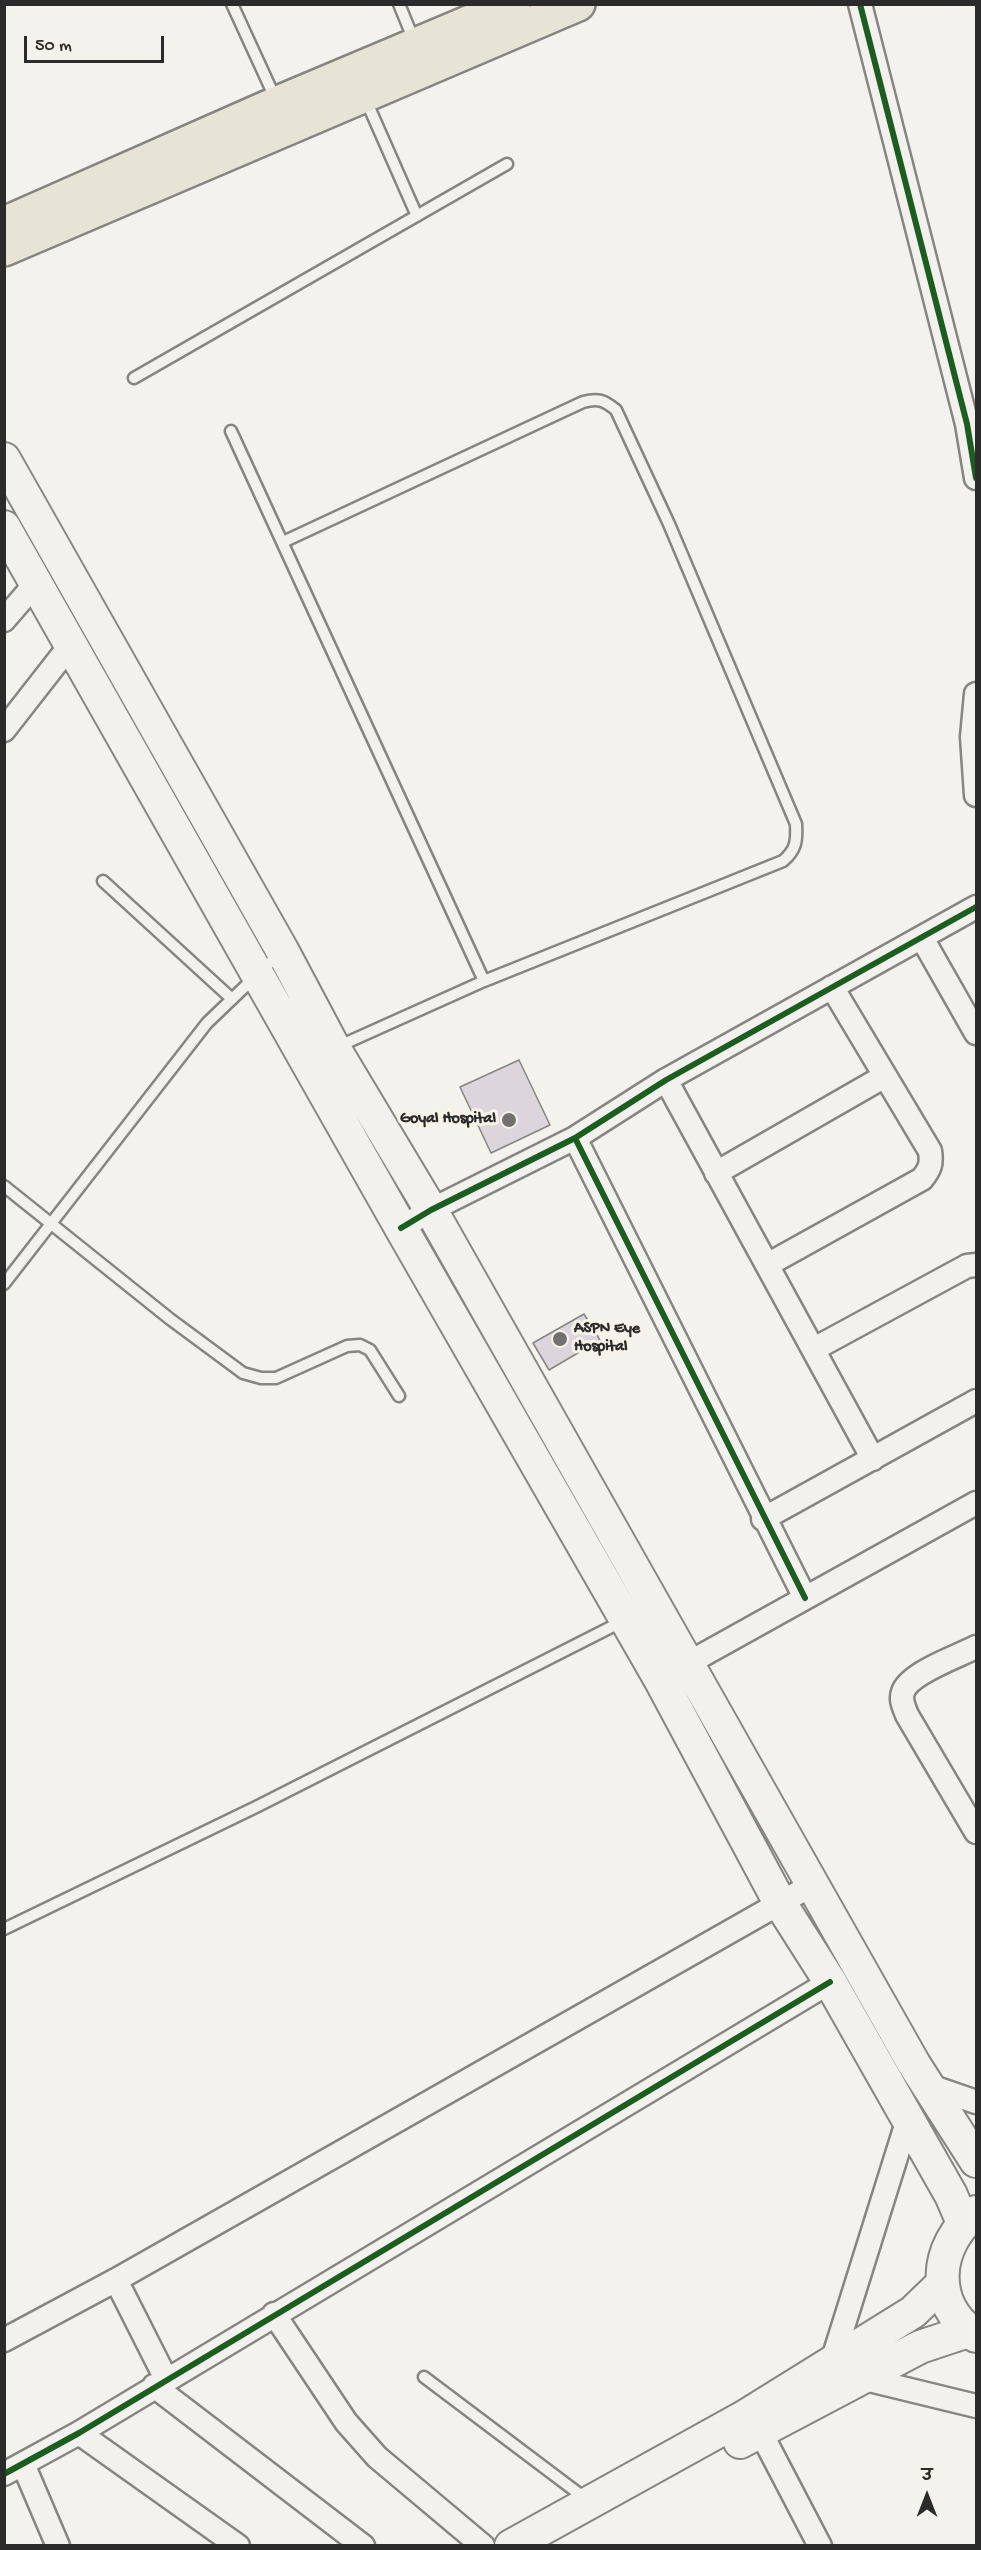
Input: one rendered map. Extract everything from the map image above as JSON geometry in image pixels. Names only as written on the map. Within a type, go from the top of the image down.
[{"type":"main road","points":[[4,249],[363,95],[421,57],[513,4]]},
{"type":"main road","points":[[4,224],[278,104],[578,4]]},
{"type":"main road","points":[[4,459],[282,950],[334,1048],[431,1210],[812,1885],[920,2074],[976,2161]]},
{"type":"main road","points":[[4,527],[23,567],[72,643],[401,1228],[660,1679],[780,1903],[830,1982],[951,2195],[970,2218],[950,2241],[944,2262],[943,2283],[947,2301],[956,2317],[972,2333],[920,2347],[760,2431],[550,2546]]},
{"type":"main road","points":[[137,758],[164,741]]},
{"type":"main road","points":[[885,2079],[920,2074]]},
{"type":"main road","points":[[511,2546],[744,2417],[913,2312],[943,2283]]},
{"type":"street","points":[[860,4],[967,424],[976,478]]},
{"type":"street","points":[[4,620],[23,567]]},
{"type":"street","points":[[4,730],[72,643]]},
{"type":"street","points":[[976,704],[972,737],[976,795]]},
{"type":"street","points":[[401,1228],[431,1210],[575,1138],[666,1080],[976,907]]},
{"type":"street","points":[[922,938],[976,1033]]},
{"type":"street","points":[[767,1265],[922,1179],[930,1169],[932,1162],[930,1151],[832,987]]},
{"type":"street","points":[[716,1173],[885,1076]]},
{"type":"street","points":[[666,1080],[873,1459]]},
{"type":"street","points":[[575,1138],[763,1519],[805,1598]]},
{"type":"street","points":[[814,1349],[967,1266],[976,1265]]},
{"type":"street","points":[[763,1519],[976,1401]]},
{"type":"street","points":[[660,1679],[976,1503]]},
{"type":"street","points":[[976,1647],[915,1676],[903,1689],[902,1701],[907,1715],[976,1832]]},
{"type":"street","points":[[4,2340],[116,2280],[812,1885]]},
{"type":"street","points":[[58,2546],[14,2469],[79,2433],[830,1982]]},
{"type":"street","points":[[920,2074],[973,2096]]},
{"type":"street","points":[[832,2362],[908,2119]]},
{"type":"street","points":[[116,2280],[160,2383],[363,2546]]},
{"type":"street","points":[[274,2314],[346,2422],[377,2457],[483,2546]]},
{"type":"street","points":[[861,2378],[976,2406]]},
{"type":"street","points":[[760,2431],[820,2546]]},
{"type":"street","points":[[79,2433],[238,2546]]},
{"type":"lane","points":[[232,4],[278,104]]},
{"type":"lane","points":[[399,4],[421,57]]},
{"type":"lane","points":[[363,95],[417,216]]},
{"type":"lane","points":[[134,378],[507,164]]},
{"type":"lane","points":[[283,542],[583,402],[596,398],[607,402],[616,410],[669,524],[796,824],[797,841],[793,853],[783,861],[484,981],[334,1048]]},
{"type":"lane","points":[[231,431],[484,981]]},
{"type":"lane","points":[[104,880],[232,999]]},
{"type":"lane","points":[[4,1284],[207,1023],[282,950]]},
{"type":"lane","points":[[4,1186],[52,1222],[170,1319],[243,1373],[261,1378],[276,1378],[347,1346],[360,1345],[370,1350],[399,1396]]},
{"type":"lane","points":[[4,1929],[282,1794],[625,1620]]},
{"type":"lane","points":[[424,2377],[590,2502]]},
{"type":"building","points":[[519,1060],[550,1125],[491,1153],[460,1087]]},
{"type":"building","points":[[584,1314],[600,1340],[549,1370],[533,1343]]},
{"type":"cycle path","points":[[860,4],[967,424],[976,478]]},
{"type":"cycle path","points":[[401,1228],[431,1210],[575,1138],[666,1080],[976,907]]},
{"type":"cycle path","points":[[575,1138],[805,1598]]},
{"type":"cycle path","points":[[4,2474],[79,2433],[830,1982]]},
{"type":"place","name":"Goyal Hospital","points":[[509,1120]]},
{"type":"place","name":"ASPN Eye Hospital","points":[[560,1339]]}]
